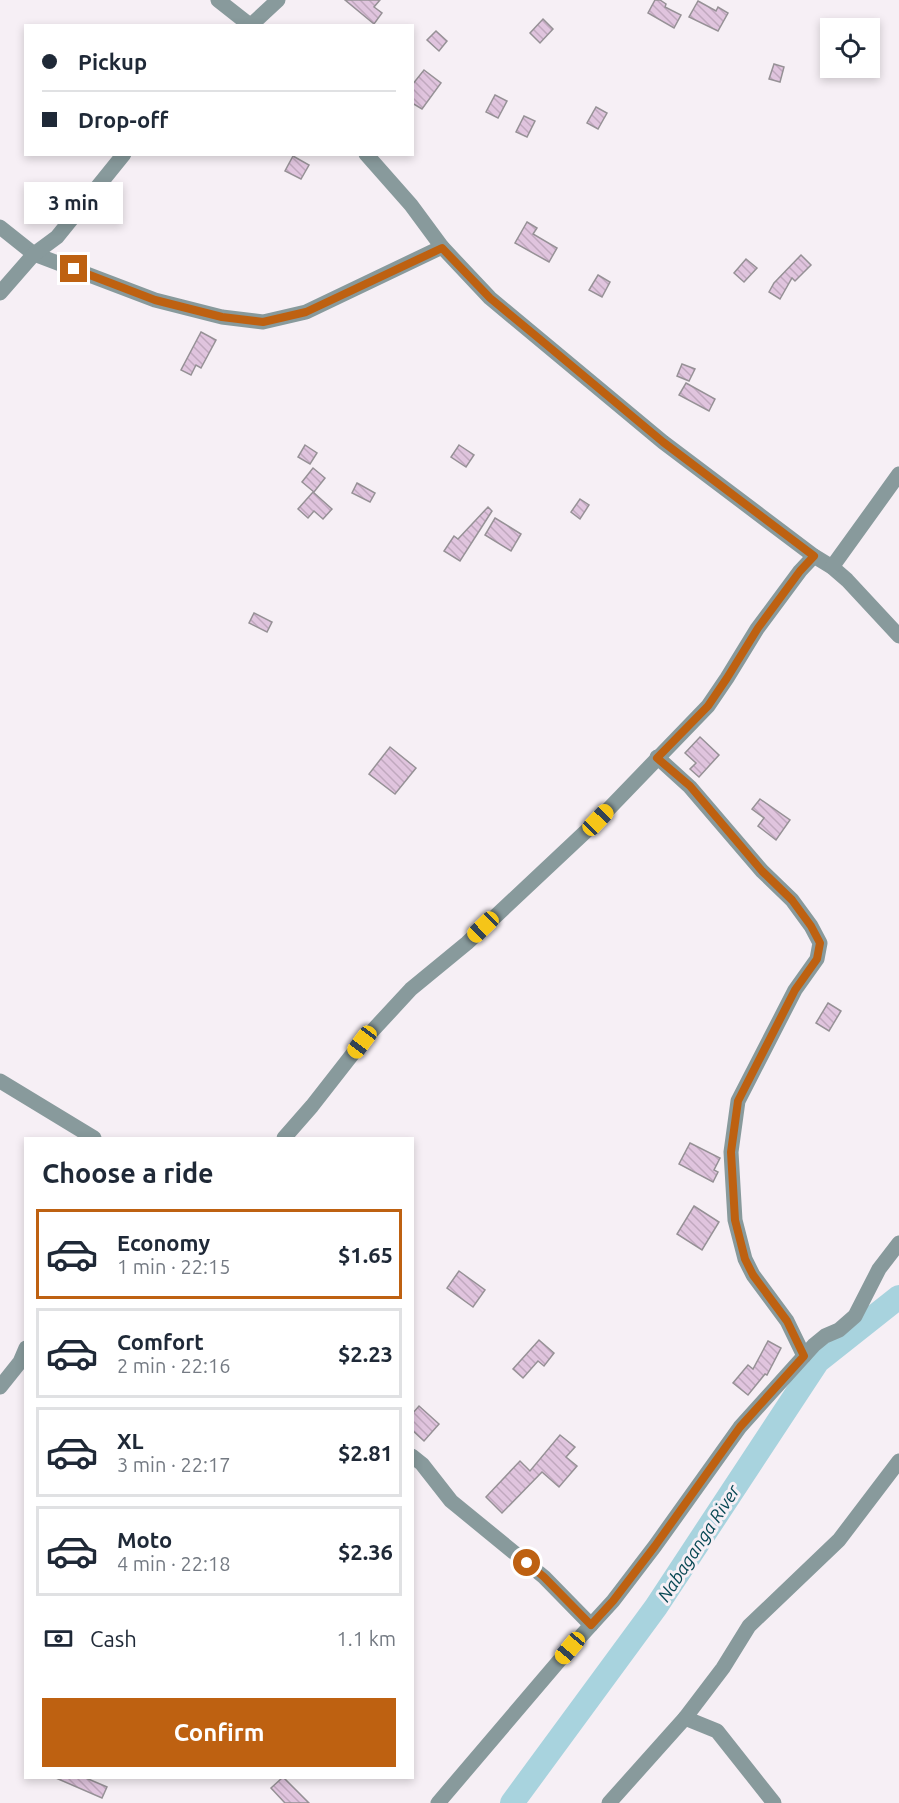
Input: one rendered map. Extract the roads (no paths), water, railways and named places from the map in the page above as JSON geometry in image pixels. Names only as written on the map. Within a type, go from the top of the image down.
[{"type":"street","points":[[218,0],[249,24]]},
{"type":"street","points":[[251,24],[278,0]]},
{"type":"street","points":[[0,293],[34,254],[57,237],[122,156]]},
{"type":"street","points":[[368,156],[411,205],[442,248],[490,298],[663,442],[848,580],[899,636]]},
{"type":"street","points":[[0,227],[34,254],[155,300],[222,317],[263,322],[306,312],[442,248]]},
{"type":"street","points":[[832,567],[899,474]]},
{"type":"street","points":[[285,1137],[362,1042],[411,989],[467,943],[598,820],[708,706],[758,628],[800,571],[814,556]]},
{"type":"street","points":[[657,758],[690,786],[762,871],[792,900],[820,943],[817,959],[795,990],[738,1101],[731,1152],[735,1220],[745,1259],[753,1275],[787,1321],[804,1356]]},
{"type":"street","points":[[0,1081],[92,1137]]},
{"type":"street","points":[[438,1803],[613,1601],[740,1427],[804,1356],[825,1336],[839,1330],[855,1316],[879,1269],[899,1243]]},
{"type":"street","points":[[0,1387],[20,1362],[24,1352]]},
{"type":"street","points":[[414,1458],[422,1464],[451,1501],[544,1577],[591,1625]]},
{"type":"street","points":[[609,1803],[685,1718],[723,1668],[749,1626],[839,1540],[899,1461]]},
{"type":"street","points":[[685,1718],[717,1731],[774,1803]]},
{"type":"waterway","name":"Nabaganga River","points":[[512,1803],[656,1607],[818,1361],[899,1297]]}]
